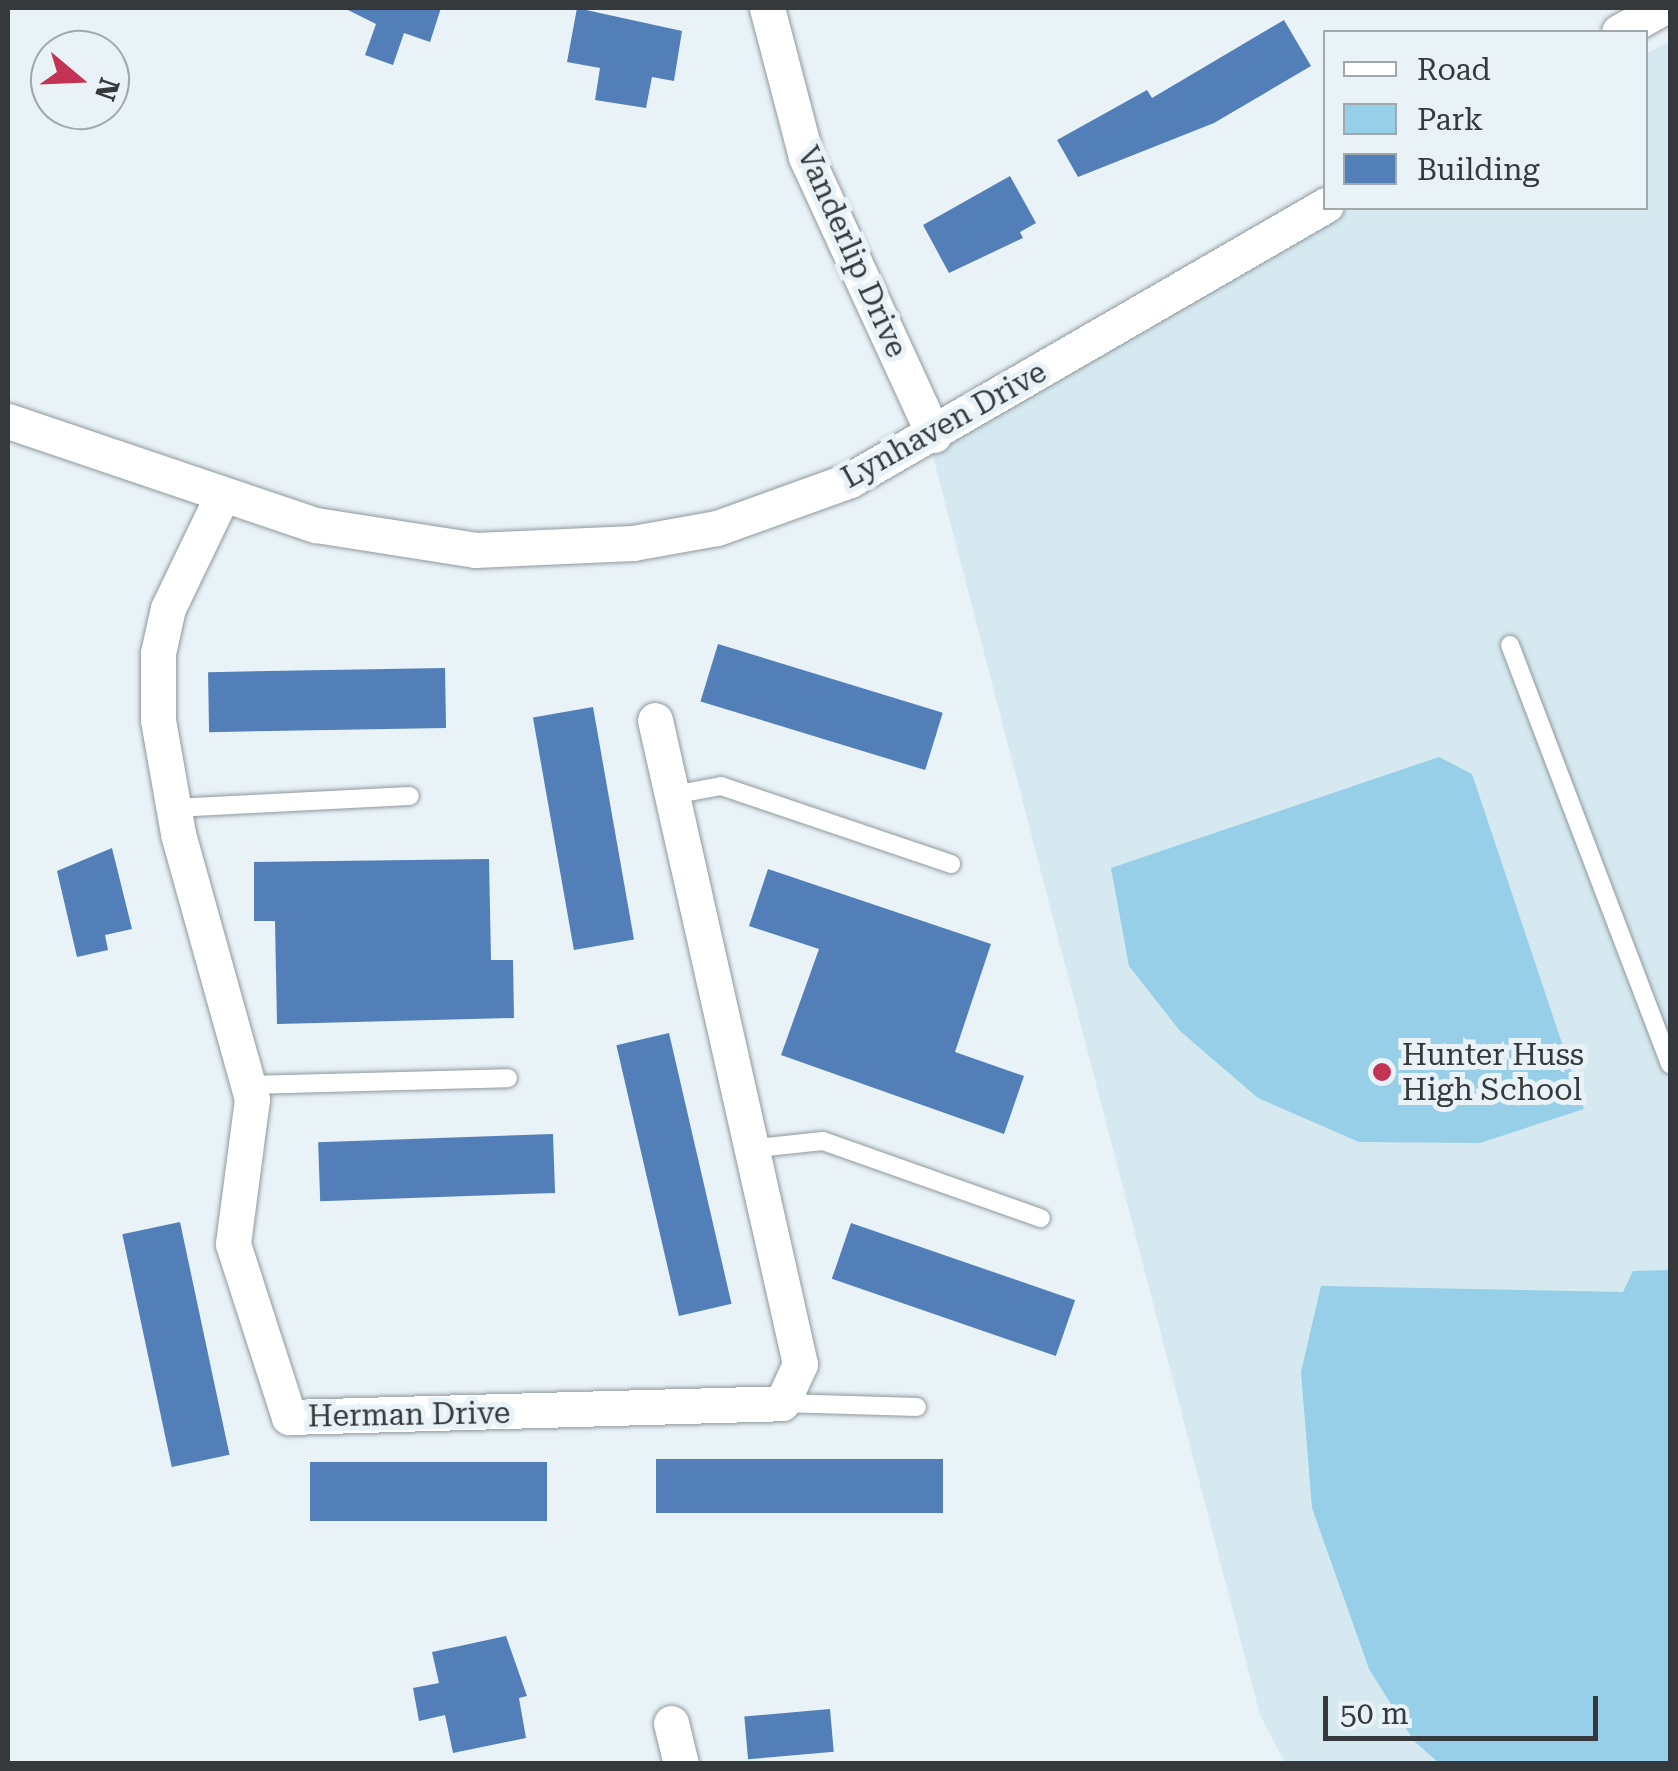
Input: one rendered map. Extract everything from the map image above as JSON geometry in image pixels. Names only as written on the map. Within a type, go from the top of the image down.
[{"type":"street","name":"Vanderlip Drive","points":[[767,8],[806,157],[934,435]]},
{"type":"street","points":[[1623,30],[1662,8]]},
{"type":"street","name":"Lynhaven Drive","points":[[8,421],[316,525],[433,547],[563,550],[718,528],[850,480],[934,435],[1323,207]]},
{"type":"street","name":"Herman Drive","points":[[222,496],[168,608],[158,653],[158,720],[173,808],[248,1085],[233,1244],[290,1417],[782,1403]]},
{"type":"street","points":[[655,720],[748,1149],[800,1364],[782,1403]]},
{"type":"street","points":[[671,1723],[681,1764]]},
{"type":"lane","points":[[1510,645],[1670,1065]]},
{"type":"lane","points":[[673,794],[721,786],[952,864]]},
{"type":"lane","points":[[173,808],[410,796]]},
{"type":"lane","points":[[248,1085],[508,1078]]},
{"type":"lane","points":[[748,1149],[823,1141],[1041,1218]]},
{"type":"lane","points":[[782,1403],[916,1408]]},
{"type":"shaded area","name":"Hunter Huss High School","points":[[1670,41],[1670,1763],[1285,1763],[1260,1715],[926,429],[1348,210],[1648,210],[1648,53]]},
{"type":"green space","points":[[1439,757],[1472,774],[1584,1109],[1480,1143],[1359,1142],[1258,1098],[1180,1031],[1129,966],[1111,868]]},
{"type":"green space","points":[[1670,1270],[1670,1763],[1439,1763],[1414,1741],[1369,1669],[1312,1508],[1301,1372],[1321,1286],[1623,1292],[1633,1271]]},
{"type":"building","points":[[344,8],[441,8],[430,42],[404,33],[393,65],[365,55],[376,24]]},
{"type":"building","points":[[577,8],[682,31],[674,81],[652,77],[646,108],[595,100],[600,68],[567,62]]},
{"type":"building","points":[[1284,20],[1311,66],[1214,123],[1078,177],[1057,140],[1147,90],[1152,98]]},
{"type":"building","points":[[1010,176],[1036,223],[1020,232],[1023,238],[949,273],[923,225]]},
{"type":"building","points":[[718,644],[943,713],[925,770],[700,701]]},
{"type":"building","points":[[445,668],[446,728],[209,732],[208,672]]},
{"type":"building","points":[[593,707],[634,939],[574,950],[533,718]]},
{"type":"building","points":[[112,848],[132,929],[105,935],[108,950],[77,957],[57,871]]},
{"type":"building","points":[[489,859],[491,960],[513,960],[514,1018],[277,1024],[275,921],[254,921],[254,862]]},
{"type":"building","points":[[768,869],[991,944],[955,1052],[1024,1076],[1004,1134],[781,1055],[819,949],[749,926]]},
{"type":"building","points":[[669,1033],[732,1304],[679,1316],[616,1045]]},
{"type":"building","points":[[553,1134],[555,1193],[320,1201],[318,1142]]},
{"type":"building","points":[[180,1222],[229,1455],[172,1467],[122,1234]]},
{"type":"building","points":[[851,1223],[1075,1300],[1056,1356],[832,1279]]},
{"type":"building","points":[[656,1459],[943,1459],[943,1513],[656,1513]]},
{"type":"building","points":[[310,1462],[547,1462],[547,1521],[310,1521]]},
{"type":"building","points":[[506,1636],[527,1696],[519,1698],[526,1738],[453,1753],[445,1715],[419,1721],[413,1688],[439,1683],[432,1652]]},
{"type":"building","points":[[830,1709],[834,1752],[748,1759],[744,1716]]},
{"type":"place","name":"Hunter Huss High School","points":[[1382,1072]]}]
